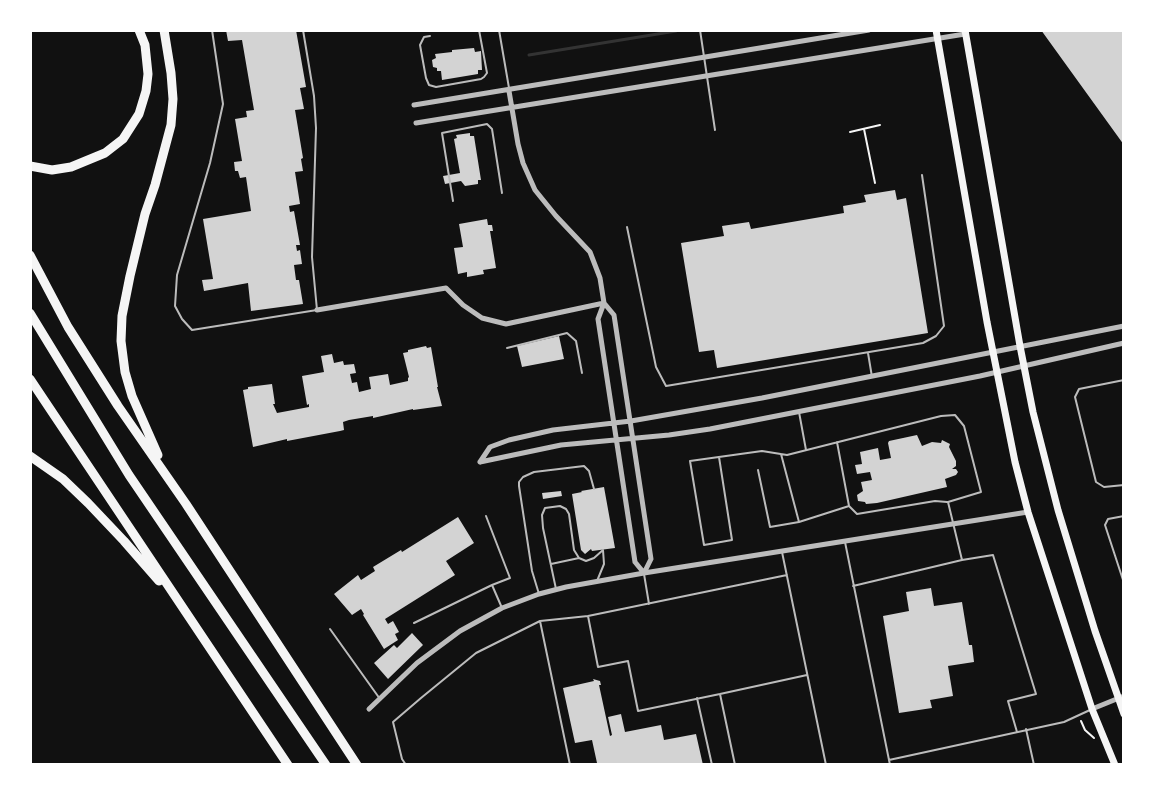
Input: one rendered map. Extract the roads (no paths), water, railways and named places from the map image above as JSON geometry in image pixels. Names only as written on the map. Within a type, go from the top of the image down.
[{"type":"highway","points":[[30,166],[52,170],[71,167],[105,153],[123,139],[139,114],[146,91],[148,74],[145,45],[139,30]]},
{"type":"highway","points":[[164,30],[173,99],[171,125],[130,276],[122,316],[121,341],[125,372],[132,396],[150,441],[186,504]]},
{"type":"highway","points":[[30,255],[68,327],[118,406],[186,504],[357,765]]},
{"type":"highway","points":[[30,313],[129,475],[326,765]]},
{"type":"highway","points":[[30,379],[288,765]]},
{"type":"highway","points":[[30,456],[63,479],[88,503],[185,612]]},
{"type":"main road","points":[[936,30],[1015,462],[1028,512],[1092,709],[1115,765]]},
{"type":"main road","points":[[965,32],[1024,365],[1058,510],[1121,697],[1124,714]]},
{"type":"street","points":[[414,105],[869,30]]},
{"type":"street","points":[[416,123],[937,39],[965,32]]},
{"type":"street","points":[[509,91],[518,144],[523,163],[535,190],[590,252],[598,271],[604,303],[614,315],[651,559],[644,573]]},
{"type":"street","points":[[317,310],[446,288],[482,318],[499,323],[519,322],[604,303]]},
{"type":"street","points":[[604,303],[598,319],[635,562],[644,573]]},
{"type":"street","points":[[1124,326],[872,377],[631,421],[553,430],[508,440],[490,447],[480,462],[561,445],[700,430],[799,412],[997,372],[1124,343]]},
{"type":"street","points":[[369,709],[437,647],[460,631],[502,608],[539,594],[644,573],[1028,512]]},
{"type":"street","points":[[1092,709],[1121,697]]},
{"type":"lane","points":[[213,30],[223,104],[210,163],[177,275],[175,306],[182,319],[192,330],[317,310],[312,257],[316,128],[314,96],[303,30]]},
{"type":"lane","points":[[430,36],[424,37],[420,45],[426,78],[429,85],[436,87],[484,77],[487,73],[479,30]]},
{"type":"lane","points":[[499,30],[509,91]]},
{"type":"lane","points":[[700,30],[715,130]]},
{"type":"lane","points":[[453,201],[442,133],[487,124],[492,129],[502,194]]},
{"type":"lane","points":[[627,227],[656,367],[666,386],[868,353],[923,343],[936,336],[944,326],[922,175]]},
{"type":"lane","points":[[507,348],[567,333],[576,341],[582,373]]},
{"type":"lane","points":[[868,353],[872,377]]},
{"type":"lane","points":[[1124,380],[1079,389],[1075,396],[1096,482],[1104,487],[1124,485]]},
{"type":"lane","points":[[799,412],[806,450]]},
{"type":"lane","points":[[719,457],[732,540],[704,545],[690,461],[762,451],[787,455],[837,442],[940,416],[955,415],[964,426],[981,492],[948,502],[935,501],[857,514],[849,506],[837,442]]},
{"type":"lane","points":[[781,454],[799,522]]},
{"type":"lane","points":[[539,594],[532,571],[519,482],[523,477],[534,472],[584,466],[589,471],[594,489]]},
{"type":"lane","points":[[758,470],[770,526],[799,522],[849,506]]},
{"type":"lane","points":[[948,502],[962,560]]},
{"type":"lane","points":[[556,589],[542,515],[545,508],[552,505],[566,509],[569,514],[574,549],[579,558]]},
{"type":"lane","points":[[414,623],[510,578],[486,516]]},
{"type":"lane","points":[[1124,516],[1108,519],[1105,525],[1124,583]]},
{"type":"lane","points":[[844,542],[890,765]]},
{"type":"lane","points":[[551,564],[579,558],[586,561],[594,558],[603,550],[604,564],[597,581]]},
{"type":"lane","points":[[782,552],[826,765]]},
{"type":"lane","points":[[853,586],[962,560],[993,555],[1036,694],[1008,702],[1017,732]]},
{"type":"lane","points":[[644,573],[649,604]]},
{"type":"lane","points":[[406,765],[402,759],[393,722],[476,654],[540,621],[588,616],[787,575]]},
{"type":"lane","points":[[492,585],[502,608]]},
{"type":"lane","points":[[588,616],[598,667],[628,661],[638,711],[807,675]]},
{"type":"lane","points":[[540,621],[570,765]]},
{"type":"lane","points":[[330,629],[380,699]]},
{"type":"lane","points":[[720,694],[735,765]]},
{"type":"lane","points":[[697,698],[712,765]]},
{"type":"lane","points":[[889,760],[1064,722],[1092,709]]},
{"type":"lane","points":[[1026,729],[1034,765]]},
{"type":"waterway","points":[[529,55],[676,31]]}]
